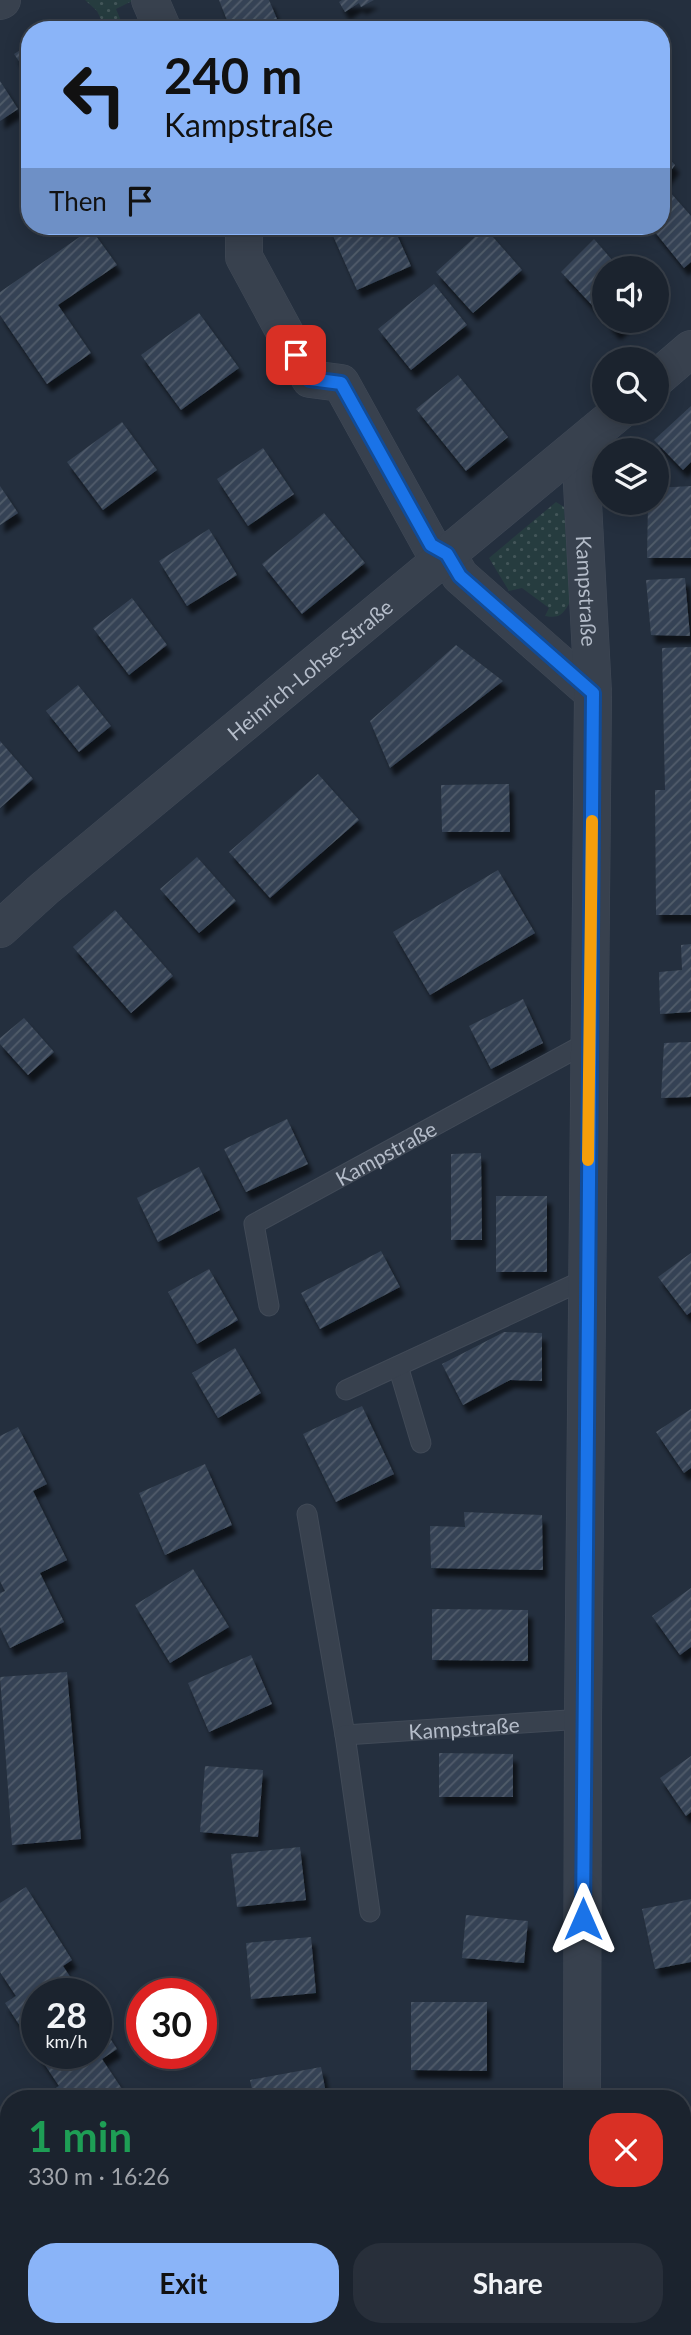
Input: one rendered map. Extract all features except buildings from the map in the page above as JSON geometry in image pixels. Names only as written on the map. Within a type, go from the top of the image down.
[{"type":"street","points":[[150,0],[159,21]]},
{"type":"street","name":"Kampstraße","points":[[244,235],[244,257],[310,379],[341,383],[431,545],[447,554],[460,576],[593,693]]},
{"type":"street","points":[[669,368],[691,349]]},
{"type":"street","name":"Heinrich-Lohse-Straße","points":[[0,929],[19,910],[605,424]]},
{"type":"street","name":"Kampstraße","points":[[580,446],[593,693],[582,2090]]},
{"type":"lane","name":"Kampstraße","points":[[269,1306],[254,1224],[590,1041]]},
{"type":"lane","points":[[346,1390],[575,1284]]},
{"type":"lane","points":[[398,1366],[421,1443]]},
{"type":"lane","points":[[307,1514],[345,1735],[370,1912]]},
{"type":"lane","name":"Kampstraße","points":[[345,1735],[583,1719]]},
{"type":"green space","points":[[85,0],[134,0],[116,9],[121,21],[102,21],[97,11]]},
{"type":"green space","points":[[556,502],[564,507],[570,602],[561,615],[550,617],[545,616],[549,608],[522,588],[509,591],[489,558]]},
{"type":"slow traffic","points":[[588,1160],[592,821]]},
{"type":"route","points":[[296,355],[310,379],[341,383],[431,545],[447,554],[460,576],[593,693],[583,1919]]}]
